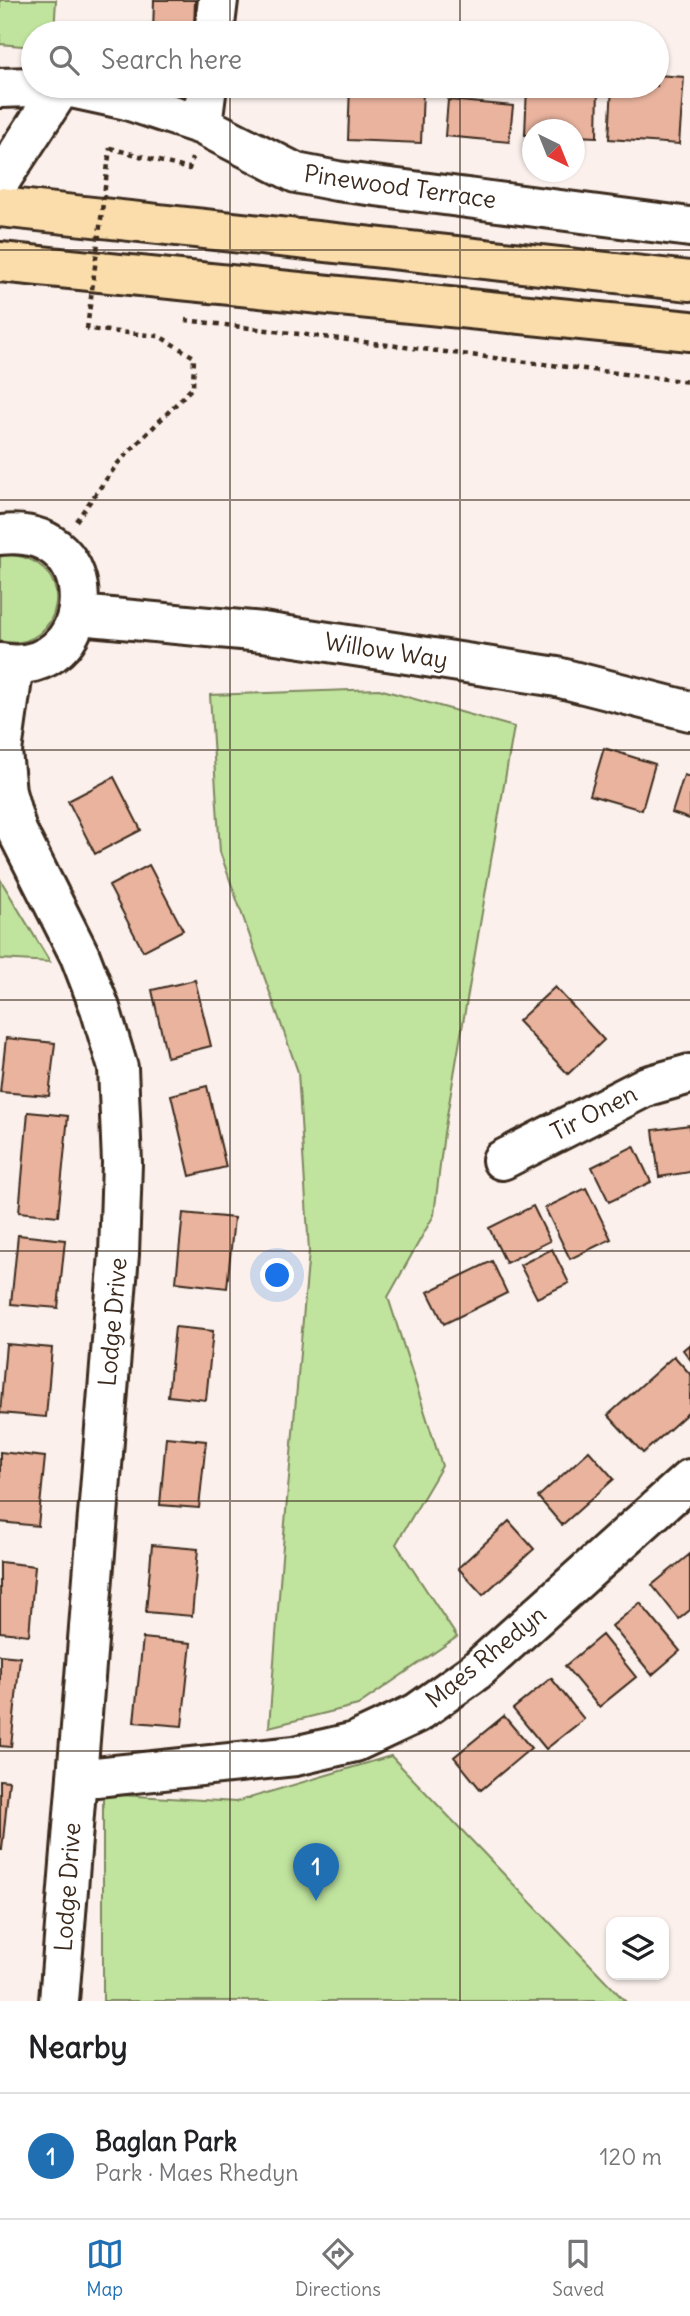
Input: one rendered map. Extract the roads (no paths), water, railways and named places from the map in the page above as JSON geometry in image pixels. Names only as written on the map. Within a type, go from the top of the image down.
[{"type":"main road","points":[[0,207],[690,281]]},
{"type":"main road","points":[[0,262],[690,331]]},
{"type":"street","points":[[215,21],[218,0]]},
{"type":"street","name":"Pinewood Terrace","points":[[0,88],[21,87]]},
{"type":"street","points":[[0,181],[54,98]]},
{"type":"street","name":"Pinewood Terrace","points":[[118,98],[202,125],[296,173],[337,181],[690,227]]},
{"type":"street","points":[[202,125],[205,98]]},
{"type":"street","points":[[0,535],[28,535],[56,548],[68,561],[80,592],[79,615],[70,634],[55,650],[36,662],[7,664]]},
{"type":"street","name":"Willow Way","points":[[79,615],[263,632],[556,677],[690,711]]},
{"type":"street","name":"Lodge Drive","points":[[7,664],[2,751],[6,792],[17,831],[80,956],[100,1008],[118,1068],[122,1163],[119,1254],[59,2001]]},
{"type":"street","name":"Tir Onen","points":[[502,1160],[647,1086],[690,1074]]},
{"type":"street","name":"Maes Rhedyn","points":[[76,1776],[96,1777],[295,1756],[355,1742],[417,1713],[476,1671],[690,1479]]},
{"type":"place","name":"Baglan Park","points":[[316,1901]]}]
